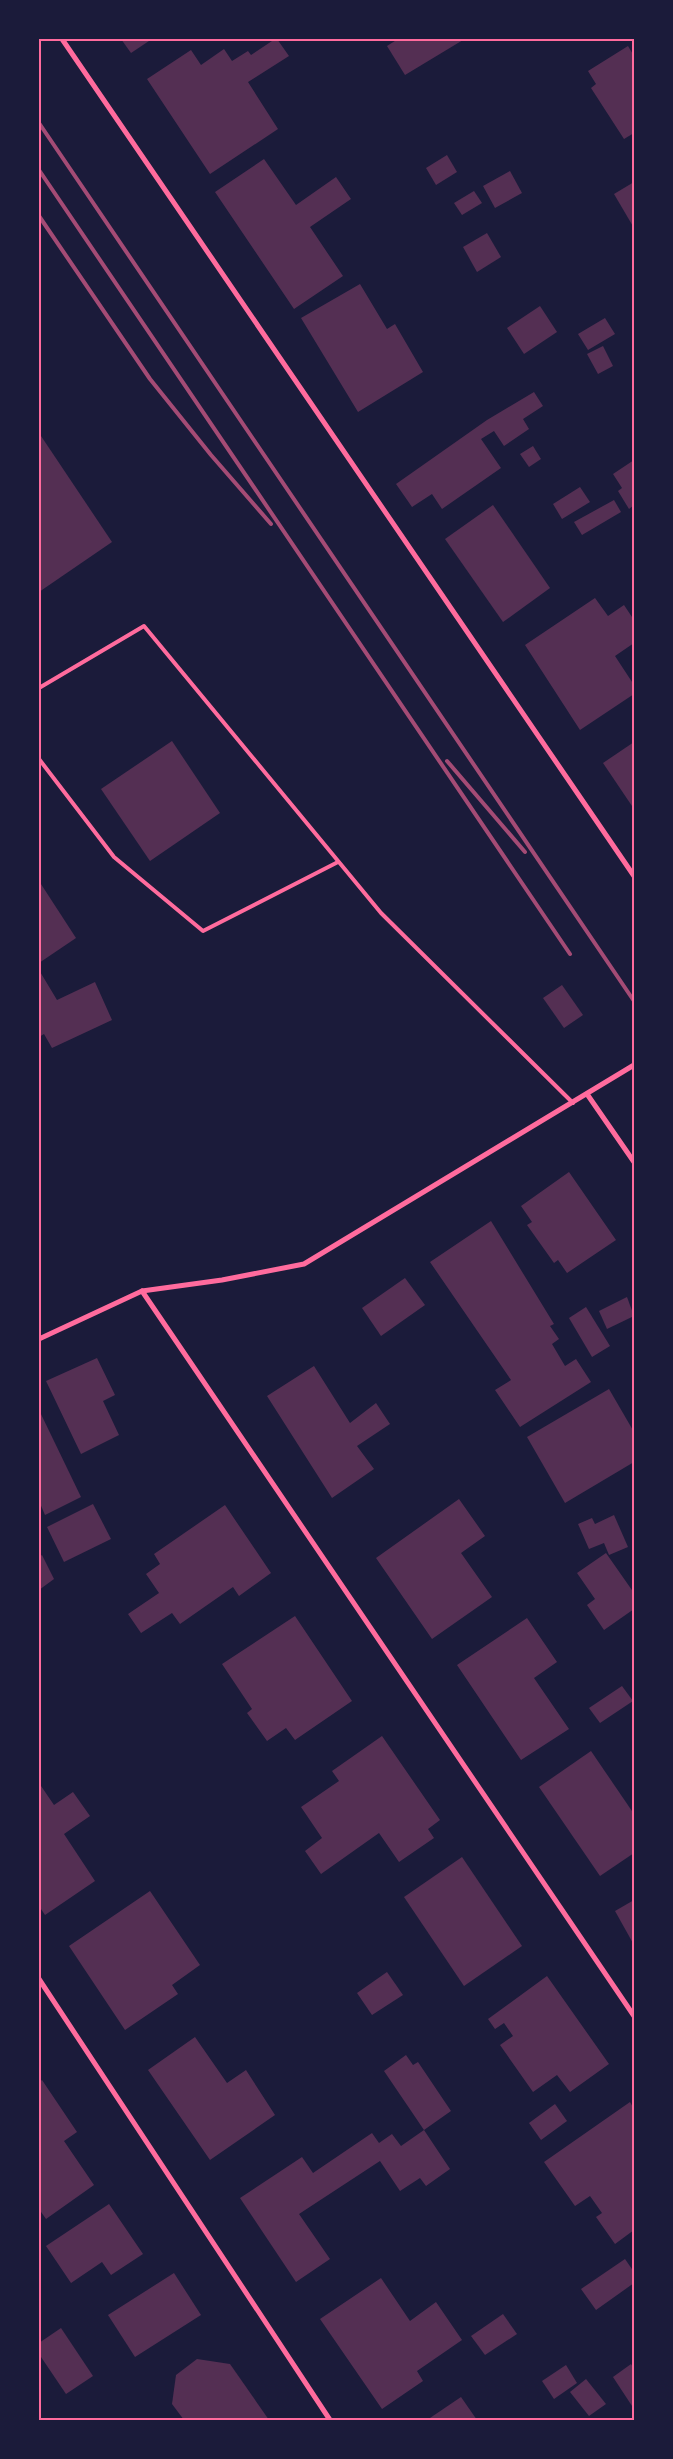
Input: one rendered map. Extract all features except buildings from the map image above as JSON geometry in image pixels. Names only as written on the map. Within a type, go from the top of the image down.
[{"type":"street","points":[[62,39],[634,876]]},
{"type":"street","points":[[39,1339],[142,1291],[222,1280],[304,1264],[634,1065]]},
{"type":"street","points":[[587,1094],[634,1162]]},
{"type":"street","points":[[142,1291],[634,2016]]},
{"type":"street","points":[[39,1980],[330,2420]]},
{"type":"lane","points":[[39,688],[144,626],[381,913],[573,1103]]},
{"type":"lane","points":[[39,759],[114,857],[203,932],[338,862]]},
{"type":"railway","points":[[39,123],[634,1001]]},
{"type":"railway","points":[[39,170],[570,954]]},
{"type":"railway","points":[[39,216],[150,379],[211,455],[271,524]]},
{"type":"railway","points":[[447,761],[525,852]]}]
